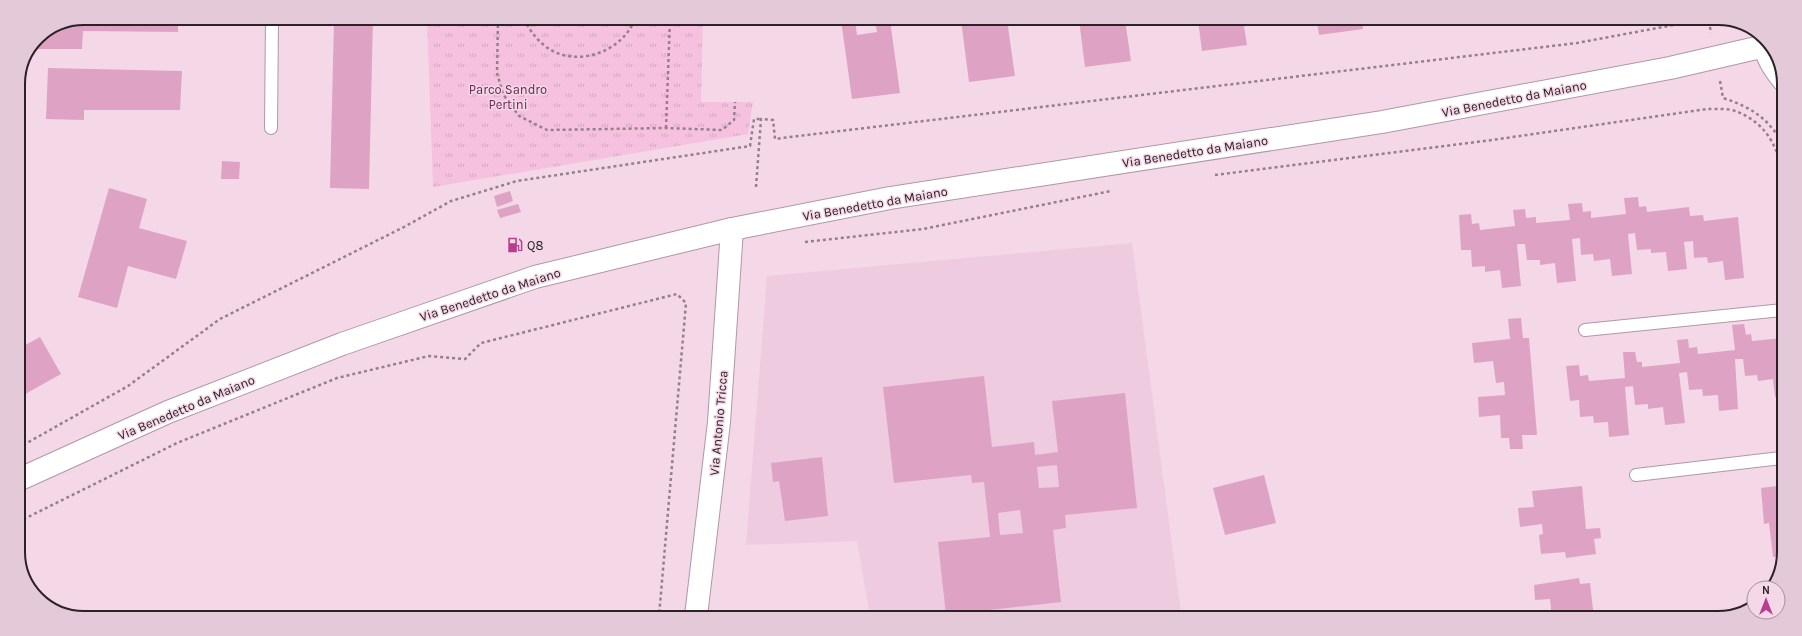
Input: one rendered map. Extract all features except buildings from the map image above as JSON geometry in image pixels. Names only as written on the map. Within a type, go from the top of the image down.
[{"type":"main road","name":"Via Benedetto da Maiano","points":[[25,477],[168,412],[342,344],[535,277],[732,229],[890,198],[1382,122],[1572,87],[1716,58],[1761,44]]},
{"type":"main road","points":[[1767,51],[1773,68],[1776,71]]},
{"type":"main road","name":"Via Antonio Tricca","points":[[697,611],[719,422],[732,229]]},
{"type":"lane","points":[[271,128],[272,25]]},
{"type":"lane","points":[[1586,330],[1777,311]]},
{"type":"lane","points":[[1636,475],[1777,458]]},
{"type":"path","points":[[498,25],[497,73],[503,94],[519,116],[547,130],[666,128],[722,130],[734,120],[734,102]]},
{"type":"path","points":[[527,25],[530,32],[545,46],[564,55],[586,57],[604,52],[620,42],[633,25]]},
{"type":"path","points":[[666,128],[670,25]]},
{"type":"path","points":[[25,444],[128,386],[220,319],[404,227],[451,201],[517,181],[750,146],[754,119],[773,120],[775,139],[790,138],[1577,43],[1674,25]]},
{"type":"path","points":[[1710,25],[1722,98],[1750,108],[1775,129],[1777,133]]},
{"type":"path","points":[[1211,175],[1492,140],[1707,109],[1737,111],[1764,128],[1777,150]]},
{"type":"path","points":[[756,187],[761,119]]},
{"type":"path","points":[[800,242],[923,229],[1117,189]]},
{"type":"path","points":[[25,519],[177,443],[337,378],[429,356],[465,360],[481,342],[677,294],[686,302],[659,611]]},
{"type":"shaded area","points":[[1132,243],[1181,611],[869,611],[857,541],[746,545],[767,276]]},
{"type":"green space","name":"Parco Sandro Pertini","points":[[427,25],[703,25],[701,102],[753,102],[748,134],[433,187]]},
{"type":"place","name":"Q8","points":[[515,245]]}]
